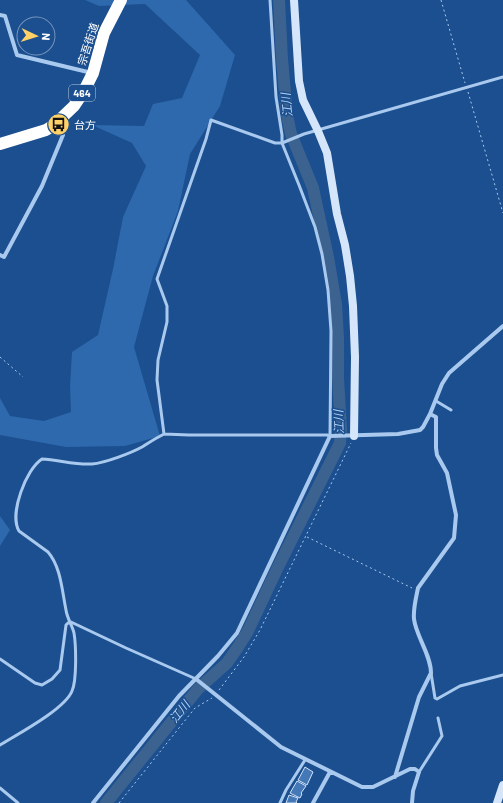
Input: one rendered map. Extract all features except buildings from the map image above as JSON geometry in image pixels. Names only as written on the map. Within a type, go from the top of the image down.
[{"type":"highway","name":"宗吾街道","points":[[0,144],[40,132],[54,125],[74,106],[93,73],[104,33],[121,0]]},
{"type":"street","points":[[294,0],[299,81],[303,100],[327,153],[337,214],[350,276],[355,357],[352,436]]},
{"type":"street","points":[[0,15],[5,16],[17,55],[22,58],[93,73]]},
{"type":"street","points":[[0,255],[4,257],[42,186],[63,135],[54,125]]},
{"type":"street","points":[[93,803],[179,696],[237,633],[332,436],[415,432],[420,430],[430,414],[442,384],[449,374],[503,326]]},
{"type":"street","points":[[395,777],[419,697],[431,673],[427,653],[414,620],[416,596],[424,580],[452,543],[454,538],[456,515],[447,473],[437,455],[436,419],[430,414]]},
{"type":"street","points":[[196,679],[281,747],[362,788],[373,787],[410,769],[415,769],[419,772],[413,791],[412,803]]},
{"type":"street","points":[[313,803],[330,772]]},
{"type":"street","points":[[497,803],[503,785]]},
{"type":"lane","points":[[0,745],[58,708],[69,697],[75,682],[74,636],[66,610],[62,587],[51,556],[16,527],[15,520],[18,502],[25,482],[36,463],[42,459],[72,464],[93,464],[112,459],[141,447],[164,434],[332,436],[331,331],[328,290],[322,254],[315,226],[282,143],[276,97],[270,0]]},
{"type":"lane","points":[[164,434],[157,380],[158,360],[167,322],[167,306],[156,279],[206,139],[211,120],[275,143],[282,143],[304,134],[503,77]]},
{"type":"lane","points":[[436,401],[451,410]]},
{"type":"lane","points":[[0,659],[35,683],[42,686],[52,679],[60,670],[66,625],[70,622]]},
{"type":"lane","points":[[70,622],[196,679]]},
{"type":"lane","points":[[431,673],[435,698],[438,699],[460,686],[503,675]]},
{"type":"lane","points":[[419,772],[442,736],[438,718]]},
{"type":"lane","points":[[280,803],[286,790],[305,760]]},
{"type":"lane","points":[[0,788],[18,803]]},
{"type":"path","points":[[441,0],[503,213]]},
{"type":"path","points":[[0,357],[23,377]]},
{"type":"path","points":[[119,803],[195,708],[216,696],[244,657],[260,630],[306,536],[348,450],[352,436]]},
{"type":"path","points":[[306,536],[418,591]]},
{"type":"shaded area","points":[[85,0],[186,0],[235,55],[220,106],[190,154],[178,211],[153,276],[134,347],[160,436],[125,446],[66,447],[0,435],[0,398],[10,416],[44,421],[71,412],[70,386],[72,352],[98,335],[123,217],[146,166],[132,143],[92,125],[144,126],[153,104],[182,98],[200,55],[145,4],[99,6]]},
{"type":"shaded area","points":[[0,516],[10,530],[0,546]]},
{"type":"waterway","name":"江川","points":[[106,803],[198,689],[227,663],[238,647],[248,631],[340,443],[341,429],[336,304],[328,257],[313,188],[291,134],[287,115],[279,0]]},
{"type":"place","name":"台方","points":[[59,125]]}]
